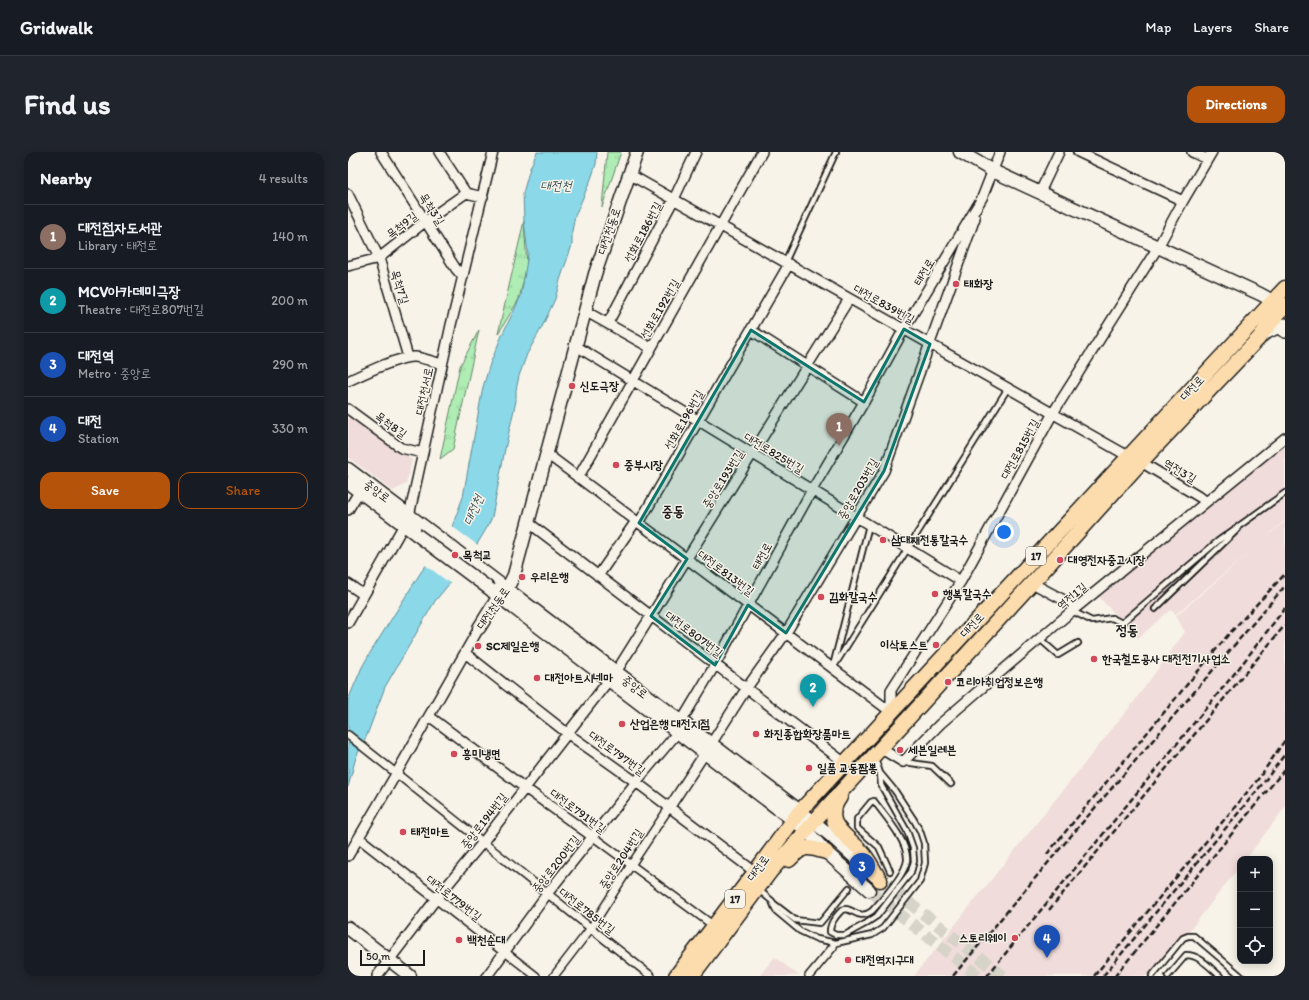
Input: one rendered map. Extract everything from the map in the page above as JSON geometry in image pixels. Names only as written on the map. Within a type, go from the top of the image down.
[{"type":"main road","name":"대전천동로","points":[[479,628],[498,589],[514,575],[595,274],[628,174],[637,152]]},
{"type":"main road","points":[[960,152],[993,171],[1260,294],[1282,306]]},
{"type":"main road","name":"대전로","points":[[692,976],[770,872],[856,774],[1032,583],[1134,459],[1258,338],[1282,306],[1285,288]]},
{"type":"main road","name":"대전로","points":[[676,976],[796,815],[891,712],[1282,306]]},
{"type":"main road","name":"중앙로","points":[[348,470],[412,525],[708,749],[810,826],[830,835],[885,876]]},
{"type":"main road","name":"중앙로","points":[[348,483],[359,492],[412,525]]},
{"type":"main road","points":[[856,774],[835,804],[833,814],[835,826],[862,851],[885,876]]},
{"type":"main road","name":"중앙로","points":[[810,826],[826,852],[869,890]]},
{"type":"main road","points":[[770,872],[784,864],[800,849],[810,847],[826,852]]},
{"type":"main road","points":[[348,928],[410,976]]},
{"type":"street","name":"목척3길","points":[[381,152],[456,269],[463,277]]},
{"type":"street","points":[[439,152],[466,193],[483,197]]},
{"type":"street","name":"대전천서로","points":[[348,623],[364,595],[412,525],[423,453],[442,364],[493,152]]},
{"type":"street","name":"선화로186번길","points":[[608,323],[674,199],[696,152]]},
{"type":"street","name":"선화로192번길","points":[[578,478],[762,152]]},
{"type":"street","name":"태전로","points":[[679,727],[904,329],[982,198],[1000,152]]},
{"type":"street","points":[[1040,192],[1059,152]]},
{"type":"street","points":[[1078,152],[1183,201]]},
{"type":"street","points":[[1192,152],[1209,156]]},
{"type":"street","name":"대전로815번길","points":[[891,712],[891,690],[961,581],[1053,413],[1158,247],[1209,156]]},
{"type":"street","name":"대전로839번길","points":[[628,174],[1134,459]]},
{"type":"street","name":"목척9길","points":[[348,266],[378,258],[426,221],[466,193]]},
{"type":"street","name":"목척7길","points":[[348,194],[378,258],[408,358]]},
{"type":"street","name":"중앙로203번길","points":[[708,749],[746,689],[786,633],[884,471],[982,198]]},
{"type":"street","name":"선화로196번길","points":[[598,576],[638,522],[751,330],[787,263]]},
{"type":"street","name":"중앙로193번길","points":[[612,676],[687,559],[849,298]]},
{"type":"street","points":[[585,311],[651,348]]},
{"type":"street","points":[[1258,338],[1282,328]]},
{"type":"street","points":[[751,330],[864,402]]},
{"type":"street","name":"대전로825번길","points":[[576,346],[961,581]]},
{"type":"street","points":[[348,381],[374,369],[408,358],[416,357],[442,364]]},
{"type":"street","name":"목척8길","points":[[348,409],[401,448],[423,453]]},
{"type":"street","name":"역전1길","points":[[903,762],[940,724],[1074,609],[1285,438]]},
{"type":"street","name":"대전로813번길","points":[[547,454],[891,712]]},
{"type":"street","name":"역전3길","points":[[1134,459],[1206,501]]},
{"type":"street","points":[[348,510],[359,492]]},
{"type":"street","name":"대전로807번길","points":[[529,523],[845,763]]},
{"type":"street","points":[[1032,583],[1074,609]]},
{"type":"street","points":[[348,584],[364,595]]},
{"type":"street","name":"대전천동로","points":[[348,856],[479,628]]},
{"type":"street","name":"대전로797번길","points":[[465,653],[568,733],[636,782],[755,872]]},
{"type":"street","name":"중앙로194번길","points":[[377,976],[612,676]]},
{"type":"street","name":"대전로791번길","points":[[429,716],[714,926]]},
{"type":"street","name":"중앙로200번길","points":[[487,976],[547,894],[679,727]]},
{"type":"street","name":"대전로785번길","points":[[348,735],[651,976]]},
{"type":"street","name":"중앙로204번길","points":[[554,976],[591,928],[708,749]]},
{"type":"street","points":[[877,751],[903,762]]},
{"type":"street","name":"대전로779번길","points":[[359,838],[536,976]]},
{"type":"street","points":[[809,976],[833,947]]},
{"type":"lane","points":[[787,263],[836,152]]},
{"type":"lane","points":[[833,668],[1008,388]]},
{"type":"lane","points":[[1074,609],[1092,621],[1112,618],[1122,623],[1218,541],[1285,493]]},
{"type":"lane","points":[[1155,609],[1249,518]]},
{"type":"lane","points":[[833,668],[869,525]]},
{"type":"lane","points":[[1040,639],[1058,655],[1078,643]]},
{"type":"lane","points":[[877,751],[881,785],[907,831],[914,848],[914,862],[911,872],[877,916],[866,924],[845,935],[836,935],[830,932],[832,921],[842,911],[847,909],[860,915],[867,915],[872,911],[902,873],[907,861],[906,850],[900,837],[874,800],[857,818],[856,828],[879,847],[885,876]]},
{"type":"lane","points":[[903,762],[932,766],[950,784]]},
{"type":"lane","points":[[772,902],[776,911],[800,931],[817,939],[836,943],[872,935],[883,928],[920,880],[925,863],[925,856],[924,843],[920,830],[895,791],[880,773]]},
{"type":"lane","points":[[758,889],[795,920],[820,924],[849,888]]},
{"type":"lane","points":[[1152,976],[1183,938],[1194,936],[1242,976]]},
{"type":"lane","points":[[1168,976],[1186,955],[1192,955],[1198,957],[1220,976]]},
{"type":"highlighted area","points":[[904,329],[930,344],[884,471],[786,633],[748,605],[715,665],[651,616],[687,559],[639,523],[751,330],[864,402]]},
{"type":"shaded area","points":[[348,411],[412,460],[406,484],[393,491],[348,457]]},
{"type":"shaded area","points":[[1285,442],[1285,520],[1261,542],[1285,521],[1285,807],[1248,856],[1237,856],[1237,870],[1154,976],[914,976],[1133,703],[1185,632],[1176,616],[1257,546],[1176,614],[1170,610],[1138,638],[1099,597]]},
{"type":"shaded area","points":[[775,957],[799,976],[759,976]]},
{"type":"green space","points":[[607,152],[621,152],[602,207]]},
{"type":"green space","points":[[524,221],[527,266],[519,299],[498,334]]},
{"type":"green space","points":[[479,330],[453,449],[440,459],[460,366]]},
{"type":"water","name":"대전천","points":[[537,152],[597,152],[596,164],[575,216],[572,231],[572,245],[555,299],[527,354],[519,376],[516,390],[516,401],[492,517],[464,566],[435,601],[385,687],[367,735],[356,757],[348,787],[348,700],[362,667],[370,653],[421,572],[449,535],[463,497],[483,387],[490,364],[521,296],[528,254],[524,221],[523,193],[530,168]]},
{"type":"pier","points":[[450,525],[479,546],[466,567],[451,584],[424,564],[447,534]]},
{"type":"tunnel","points":[[880,880],[1003,976]]},
{"type":"tunnel","points":[[869,890],[978,976]]},
{"type":"railway","points":[[1047,854],[1228,635],[1285,574]]},
{"type":"railway","points":[[953,976],[1285,586]]},
{"type":"railway","points":[[987,976],[1239,668],[1285,608]]},
{"type":"railway","points":[[1049,910],[1285,625]]},
{"type":"railway","points":[[1094,976],[1259,778],[1285,740]]},
{"type":"railway","points":[[1103,976],[1264,782],[1285,754]]},
{"type":"railway","points":[[1115,976],[1285,769]]},
{"type":"place","name":"태화장","points":[[956,284]]},
{"type":"place","name":"신도극장","points":[[572,386]]},
{"type":"place","name":"대전점자도서관","points":[[839,446]]},
{"type":"place","name":"중부시장","points":[[616,465]]},
{"type":"place","name":"삼대째전통칼국수","points":[[883,540]]},
{"type":"place","name":"목척교","points":[[455,555]]},
{"type":"place","name":"대영전자중고시장","points":[[1060,560]]},
{"type":"place","name":"우리은행","points":[[522,577]]},
{"type":"place","name":"행복칼국수","points":[[935,594]]},
{"type":"place","name":"김화칼국수","points":[[821,597]]},
{"type":"place","name":"이삭토스트","points":[[936,645]]},
{"type":"place","name":"SC제일은행","points":[[478,646]]},
{"type":"place","name":"한국철도공사 대전전기사업소","points":[[1094,659]]},
{"type":"place","name":"대전아트시네마","points":[[537,678]]},
{"type":"place","name":"코리아취업정보은행","points":[[948,682]]},
{"type":"place","name":"MCV아카데미극장","points":[[813,707]]},
{"type":"place","name":"산업은행 대전지점","points":[[622,724]]},
{"type":"place","name":"화진종합화장품마트","points":[[756,734]]},
{"type":"place","name":"세븐일레븐","points":[[900,750]]},
{"type":"place","name":"흥미냉면","points":[[454,754]]},
{"type":"place","name":"일품 교동짬뽕","points":[[809,768]]},
{"type":"place","name":"태전마트","points":[[403,832]]},
{"type":"place","name":"대전역","points":[[862,886]]},
{"type":"place","name":"스토리웨이","points":[[1015,938]]},
{"type":"place","name":"백천순대","points":[[459,940]]},
{"type":"place","name":"대전","points":[[1047,958]]},
{"type":"place","name":"대전역지구대","points":[[848,960]]},
{"type":"district","name":"중동","points":[[673,511]]},
{"type":"district","name":"정동","points":[[1127,630]]}]
